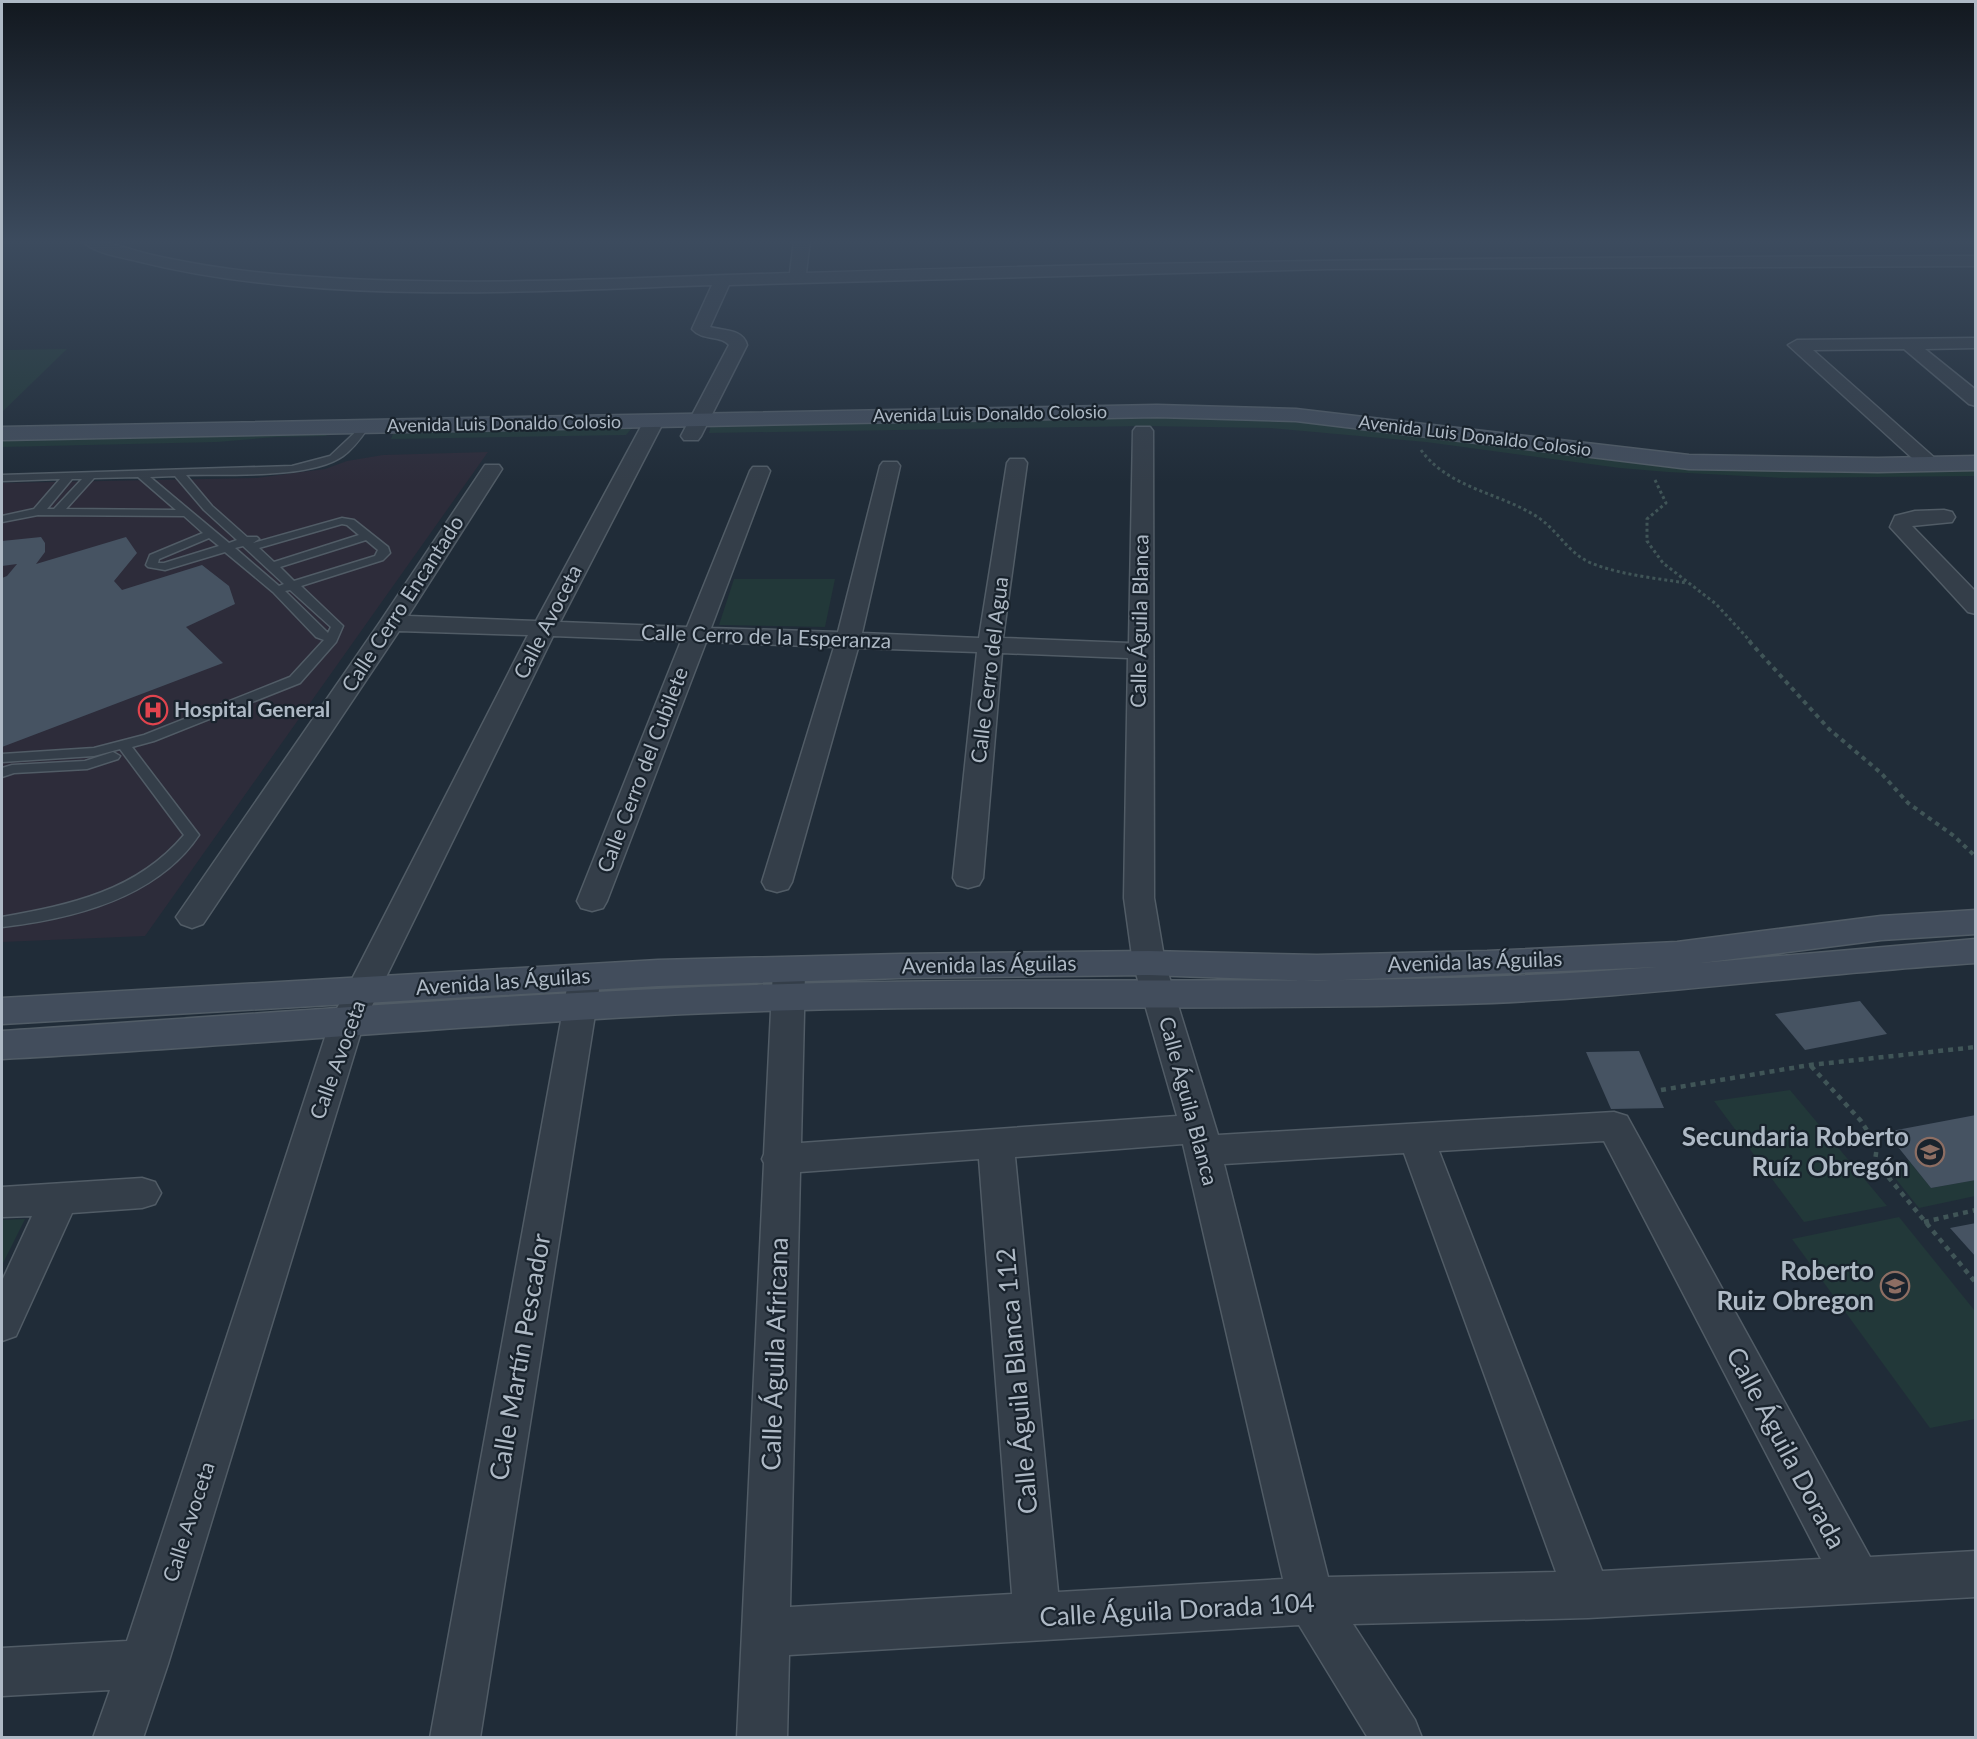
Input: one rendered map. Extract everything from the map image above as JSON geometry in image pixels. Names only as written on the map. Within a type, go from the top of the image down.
[{"type":"street","points":[[694,428],[738,345],[737,339],[732,336],[706,333],[701,330],[705,321]]},
{"type":"street","points":[[1930,464],[1797,345],[1976,343]]},
{"type":"street","points":[[1907,344],[1976,400]]},
{"type":"street","name":"Avenida Luis Donaldo Colosio","points":[[2,452],[357,436],[694,428],[1156,411],[1284,415],[1358,421],[1689,462],[1787,465],[1976,463]]},
{"type":"street","name":"Avenida Luis Donaldo Colosio","points":[[694,428],[1296,434],[1418,444],[1653,476],[1798,484],[1976,480]]},
{"type":"street","name":"Calle Avoceta","points":[[118,1737],[144,1664],[355,1007],[545,627],[648,429]]},
{"type":"street","name":"Calle Águila Blanca","points":[[1143,431],[1138,898],[1154,978],[1201,1140],[1311,1601],[1397,1737]]},
{"type":"street","name":"Avenida Luis Donaldo Colosio","points":[[2,434],[357,436]]},
{"type":"street","name":"Calle Cerro del Agua","points":[[968,878],[990,645],[1017,463]]},
{"type":"street","points":[[777,882],[848,640],[890,466]]},
{"type":"street","name":"Calle Cerro Encantado","points":[[192,917],[392,623],[492,469]]},
{"type":"street","name":"Calle Cerro del Cubilete","points":[[592,901],[759,471]]},
{"type":"street","points":[[1944,517],[1915,518],[1903,521],[1901,527],[1976,607]]},
{"type":"street","name":"Calle Cerro de la Esperanza","points":[[392,623],[1139,651]]},
{"type":"street","name":"Avenida las Águilas","points":[[2,1045],[355,1007],[582,992],[788,983],[1154,978],[1328,994],[1560,987],[1761,957],[1881,928],[1976,922]]},
{"type":"street","name":"Avenida las Águilas","points":[[1761,957],[1976,951]]},
{"type":"street","name":"Calle Águila Africana","points":[[762,1737],[780,1160],[788,983]]},
{"type":"street","name":"Calle Martín Pescador","points":[[455,1737],[582,992]]},
{"type":"street","name":"Avenida las Águilas","points":[[2,1011],[355,1007]]},
{"type":"street","name":"Calle Águila Dorada","points":[[1417,1140],[1614,1126],[1857,1580]]},
{"type":"street","points":[[780,1160],[996,1145],[1201,1140],[1417,1140],[1588,1595]]},
{"type":"street","name":"Calle Águila Blanca 112","points":[[996,1145],[1037,1618]]},
{"type":"street","points":[[2,1202],[142,1193]]},
{"type":"street","points":[[2,1323],[59,1199]]},
{"type":"street","name":"Calle Águila Dorada 104","points":[[767,1632],[1311,1601],[1588,1595],[1976,1574]]},
{"type":"street","points":[[2,1672],[144,1664]]},
{"type":"lane","points":[[2,478],[292,469],[329,460],[344,453],[357,436]]},
{"type":"lane","points":[[2,773],[12,769],[87,765],[126,747],[295,680],[332,639],[336,626],[208,508],[179,474]]},
{"type":"lane","points":[[142,475],[210,534],[229,547],[277,590],[320,634],[332,639]]},
{"type":"lane","points":[[57,512],[90,476]]},
{"type":"lane","points":[[38,512],[68,477]]},
{"type":"lane","points":[[2,519],[38,512],[188,513]]},
{"type":"lane","points":[[248,544],[336,513]]},
{"type":"lane","points":[[210,534],[154,557],[152,565],[165,567],[229,547],[342,521],[350,522],[384,549],[384,553],[379,558],[277,590]]},
{"type":"lane","points":[[272,566],[367,536]]},
{"type":"lane","points":[[2,758],[94,752],[126,747]]},
{"type":"lane","points":[[2,922],[61,913],[139,883],[183,849],[192,835],[126,747]]},
{"type":"path","points":[[1418,444],[1424,458],[1451,477],[1513,503],[1541,520],[1578,556],[1617,569],[1687,583]]},
{"type":"path","points":[[1653,476],[1666,503],[1647,519],[1647,541],[1663,563],[1727,616],[1829,729],[1881,773],[1908,803],[1954,836],[1976,857]]},
{"type":"path","points":[[1661,1090],[1810,1065],[1976,1047]]},
{"type":"path","points":[[1810,1065],[1861,1121],[1878,1146],[1875,1161],[1976,1283]]},
{"type":"path","points":[[1924,1222],[1976,1210]]},
{"type":"shaded area","name":"Hospital General","points":[[488,452],[145,936],[2,942],[2,483],[256,478],[325,469],[347,461],[383,455]]},
{"type":"green space","points":[[67,349],[2,412],[2,350]]},
{"type":"green space","points":[[1219,417],[1351,426],[1708,469],[1844,472],[1975,470],[1976,476],[1784,478],[1668,472],[1620,468],[1426,442],[1270,428],[1145,426],[709,433],[711,424]]},
{"type":"green space","points":[[633,427],[626,435],[391,439],[393,434]]},
{"type":"green space","points":[[329,433],[326,436],[217,442],[2,447],[2,440]]},
{"type":"green space","points":[[734,579],[835,579],[825,627],[719,625]]},
{"type":"green space","points":[[1790,1090],[1887,1206],[1804,1222],[1714,1101]]},
{"type":"green space","points":[[1909,1161],[1931,1188],[1975,1180],[1975,1196],[1919,1208],[1884,1164]]},
{"type":"green space","points":[[1899,1217],[1975,1311],[1975,1419],[1930,1428],[1792,1239]]},
{"type":"green space","points":[[25,1219],[2,1265],[2,1220]]},
{"type":"building","name":"Hospital General","points":[[41,537],[45,543],[45,552],[36,564],[126,537],[137,553],[114,581],[122,590],[202,565],[229,586],[235,604],[186,627],[223,663],[2,747],[2,578],[7,576],[17,564],[2,566],[2,541]]},
{"type":"building","points":[[1860,1001],[1887,1034],[1805,1050],[1775,1014]]},
{"type":"building","points":[[1639,1051],[1664,1108],[1611,1109],[1586,1052]]},
{"type":"building","points":[[1976,1115],[1976,1180],[1931,1188],[1886,1132]]},
{"type":"building","points":[[1976,1223],[1976,1257],[1950,1228]]},
{"type":"place","name":"Hospital General","points":[[153,710]]},
{"type":"place","name":"Secundaria Roberto Ruíz Obregón","points":[[1930,1152]]},
{"type":"place","name":"Roberto Ruiz Obregon","points":[[1895,1286]]}]
